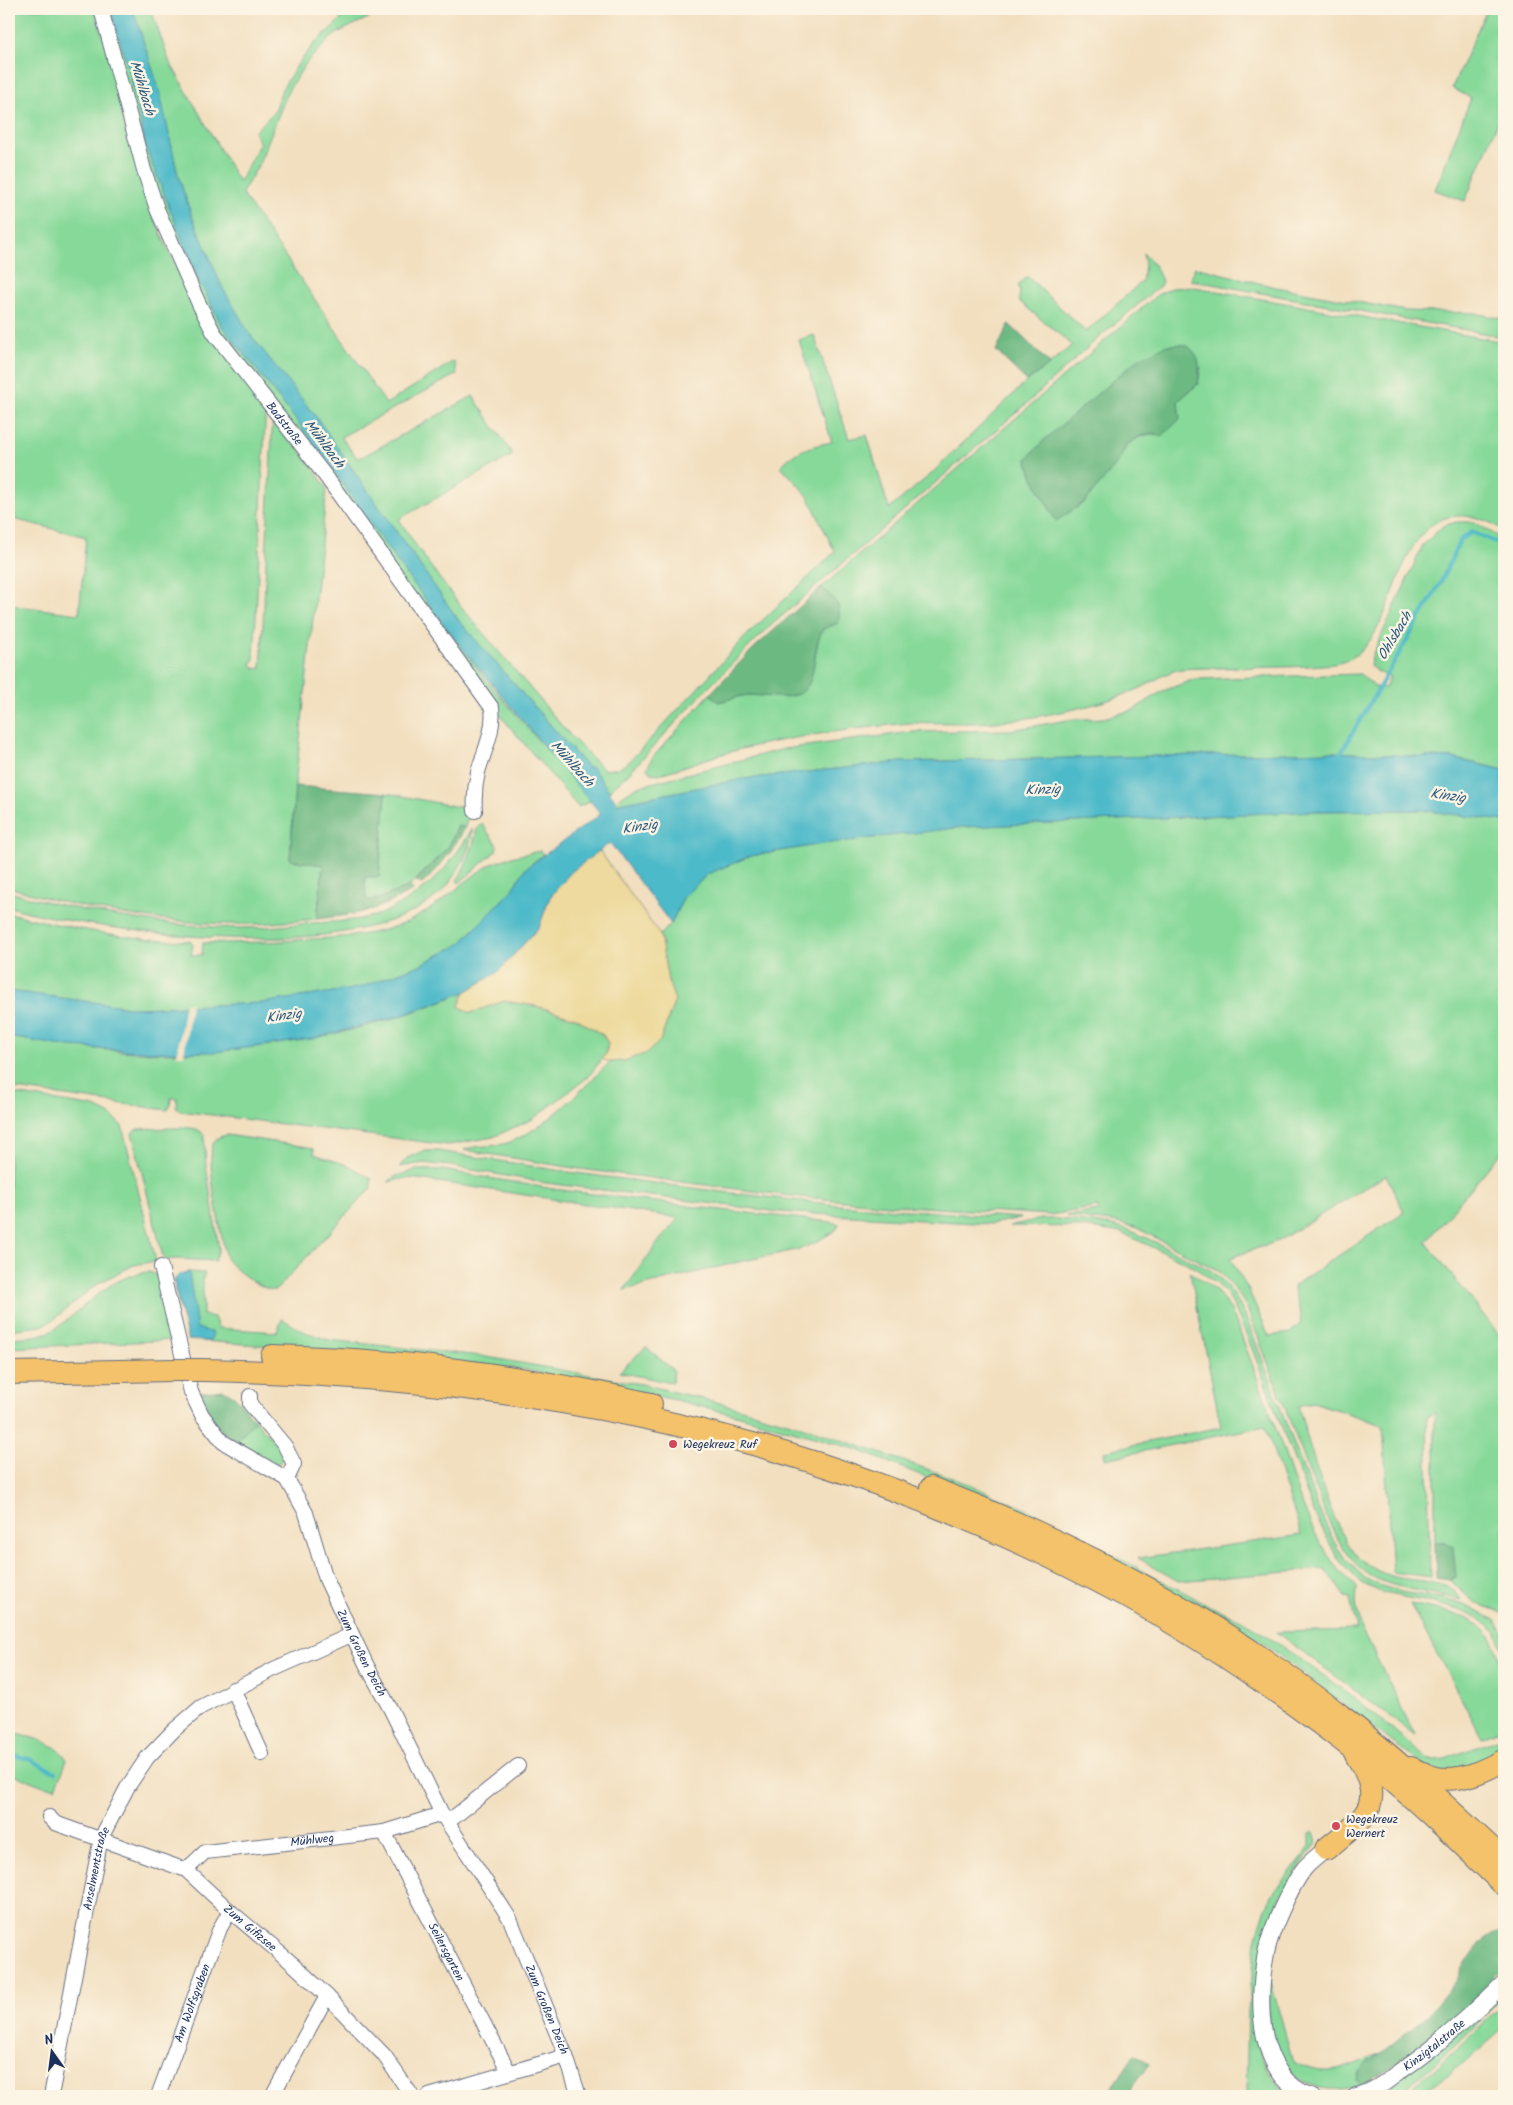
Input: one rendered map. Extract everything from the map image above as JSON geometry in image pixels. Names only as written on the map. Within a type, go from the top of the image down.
[{"type":"highway","points":[[9,1359],[202,1362],[346,1358],[448,1368],[531,1379],[617,1396],[728,1423],[856,1460],[1029,1528],[1086,1555],[1225,1634],[1347,1720],[1398,1762],[1504,1860]]},
{"type":"highway","points":[[9,1373],[175,1362]]},
{"type":"highway","points":[[202,1362],[494,1391],[586,1406],[674,1424],[754,1444],[837,1470],[922,1500],[1029,1547],[1130,1598],[1186,1631],[1257,1678],[1350,1746],[1427,1810],[1504,1884]]},
{"type":"highway","points":[[1326,1849],[1360,1822],[1370,1807],[1372,1793],[1366,1771],[1350,1746]]},
{"type":"highway","points":[[1398,1762],[1436,1778],[1458,1779],[1486,1770],[1504,1760]]},
{"type":"street","name":"Badstraße","points":[[101,9],[144,170],[157,209],[214,334],[327,478],[492,708],[494,721],[478,773],[474,794],[475,811]]},
{"type":"street","points":[[161,1267],[191,1392],[202,1415],[223,1442],[287,1479],[294,1464],[285,1446],[250,1404],[250,1396]]},
{"type":"street","name":"Zum Großen Deich","points":[[287,1479],[306,1513],[326,1579],[351,1635],[391,1710],[444,1818],[510,1919],[566,2056],[579,2096]]},
{"type":"street","name":"Anselmentstraße","points":[[51,2096],[101,1838],[127,1788],[147,1758],[174,1730],[201,1707],[233,1689],[351,1635]]},
{"type":"street","points":[[233,1689],[262,1754]]},
{"type":"street","points":[[444,1818],[518,1766]]},
{"type":"street","name":"Zum Gifizsee","points":[[49,1817],[55,1823],[186,1870],[230,1912],[293,1964],[327,1996],[384,2055],[412,2096]]},
{"type":"street","name":"Mühlweg","points":[[186,1870],[205,1852],[384,1832],[444,1818]]},
{"type":"street","name":"Seilersgarten","points":[[384,1832],[508,2072]]},
{"type":"street","points":[[1303,2095],[1283,2077],[1273,2063],[1266,2041],[1262,2014],[1262,1989],[1266,1952],[1276,1922],[1293,1887],[1305,1868],[1326,1849]]},
{"type":"street","name":"Am Wolfsgraben","points":[[158,2096],[220,1928],[230,1912]]},
{"type":"street","name":"Kinzigtalstraße","points":[[1356,2096],[1385,2083],[1417,2060],[1484,2003],[1504,1983]]},
{"type":"street","points":[[272,2096],[327,1996]]},
{"type":"street","points":[[429,2096],[566,2056]]},
{"type":"green space","points":[[9,9],[95,9],[160,232],[203,323],[266,403],[254,659],[251,665],[256,669],[261,668],[273,412],[327,488],[295,786],[290,859],[323,865],[317,919],[256,924],[164,920],[99,910],[37,896],[9,887],[9,605],[79,614],[86,537],[9,518]]},
{"type":"green space","points":[[104,9],[110,9],[131,76],[146,148],[196,275],[222,326],[314,443],[396,560],[487,681],[591,801],[578,807],[504,720],[221,334],[200,296],[166,217],[139,134]]},
{"type":"green space","points":[[133,9],[151,9],[169,61],[239,182],[260,143],[254,132],[275,111],[282,89],[298,64],[315,43],[352,9],[387,9],[332,37],[307,62],[289,89],[259,164],[242,193],[386,404],[454,361],[457,374],[341,437],[358,459],[473,396],[513,455],[399,519],[443,583],[475,623],[573,739],[605,770],[619,768],[629,762],[747,635],[835,552],[808,496],[781,466],[798,452],[832,442],[799,340],[814,335],[849,439],[867,435],[889,509],[930,475],[1027,381],[1072,345],[1019,301],[1020,289],[1018,286],[1027,276],[1086,332],[1142,281],[1145,265],[1143,253],[1155,266],[1162,281],[1160,286],[1097,339],[1025,405],[768,628],[702,694],[628,774],[609,791],[592,768],[588,768],[459,621],[316,417],[249,333],[222,287],[191,214],[178,175]]},
{"type":"green space","points":[[1487,9],[1504,9],[1504,108],[1465,201],[1435,190],[1471,98],[1452,88]]},
{"type":"green space","points":[[1195,267],[1271,286],[1406,311],[1474,313],[1504,319],[1504,337],[1190,280]]},
{"type":"green space","points":[[1194,287],[1504,342],[1504,531],[1487,521],[1469,516],[1456,516],[1433,524],[1417,541],[1405,563],[1384,615],[1371,638],[1355,656],[1333,664],[1290,667],[1181,669],[1115,698],[1048,714],[995,722],[916,723],[848,730],[806,736],[743,749],[714,756],[659,774],[651,773],[647,769],[652,758],[710,694],[718,702],[746,695],[769,696],[810,681],[819,636],[823,629],[838,623],[839,607],[822,587],[1157,295],[1171,288]],"holes":[[[1201,367],[1198,384],[1177,401],[1162,436],[1152,434],[1140,437],[1127,445]]]},
{"type":"green space","points":[[1009,324],[1050,364],[1027,381],[996,351]]},
{"type":"green space","points":[[1167,345],[1184,345],[1190,348],[1197,357],[1198,362],[1198,384],[1178,401],[1180,419],[1162,436],[1153,433],[1140,436],[1127,445],[1116,465],[1085,502],[1056,521],[1033,478],[1027,459],[1042,442],[1138,359]]},
{"type":"green space","points":[[1456,522],[1474,522],[1504,540],[1504,770],[1452,758],[1331,752],[901,762],[743,779],[614,804],[636,787],[784,749],[912,732],[1011,730],[1068,720],[1103,718],[1133,710],[1163,691],[1195,679],[1360,674],[1375,687],[1385,688],[1390,677],[1370,666],[1372,656],[1423,545],[1443,526]]},
{"type":"green space","points":[[822,587],[834,599],[838,607],[839,617],[838,623],[823,629],[820,635],[812,675],[806,688],[792,696],[748,695],[718,702],[710,694],[752,650]]},
{"type":"green space","points":[[295,786],[386,793],[379,877],[365,877],[366,900],[379,899],[410,886],[413,890],[377,908],[317,919],[323,865],[290,860]]},
{"type":"green space","points":[[386,793],[469,809],[465,828],[458,826],[449,846],[410,886],[379,899],[366,901],[365,876],[379,877]]},
{"type":"green space","points":[[1421,810],[1504,821],[1504,1149],[1426,1242],[1504,1341],[1504,1613],[1475,1603],[1449,1580],[1456,1577],[1445,1542],[1435,1542],[1435,1413],[1427,1416],[1430,1577],[1392,1572],[1383,1425],[1313,1402],[1298,1406],[1330,1506],[1347,1543],[1358,1557],[1369,1566],[1387,1575],[1439,1584],[1449,1588],[1461,1600],[1394,1585],[1378,1579],[1364,1571],[1350,1558],[1325,1513],[1247,1308],[1237,1292],[1217,1270],[1135,1227],[1066,1216],[1099,1211],[1098,1207],[1050,1215],[889,1205],[792,1196],[580,1169],[464,1150],[504,1144],[524,1135],[538,1127],[563,1107],[610,1062],[624,1061],[660,1041],[675,1000],[668,981],[660,935],[671,924],[684,896],[708,874],[750,856],[822,844],[963,827],[1314,811]],"holes":[[[1386,1175],[1404,1212],[1293,1286],[1301,1323],[1290,1333],[1269,1336],[1249,1291],[1230,1258],[1278,1241]]]},
{"type":"green space","points":[[482,824],[497,845],[496,851],[459,883],[457,881],[474,842],[477,828]]},
{"type":"green space","points":[[458,826],[465,828],[446,858],[422,884],[416,881],[449,846]]},
{"type":"green space","points":[[472,829],[469,846],[463,861],[441,893],[400,917],[350,931],[292,938],[230,938],[167,934],[106,927],[9,907],[9,892],[125,918],[184,925],[252,928],[338,922],[375,916],[412,897],[435,879],[454,856]]},
{"type":"green space","points":[[541,851],[544,854],[526,868],[511,891],[460,944],[420,965],[359,988],[262,1003],[137,1008],[9,991],[9,913],[54,924],[121,936],[190,941],[193,945],[191,955],[202,955],[203,943],[272,942],[338,937],[389,929],[424,913],[490,865],[509,858]]},
{"type":"green space","points":[[465,992],[459,1006],[470,1013],[504,1001],[536,1006],[576,1018],[603,1035],[608,1043],[606,1054],[588,1077],[533,1119],[493,1137],[448,1145],[180,1111],[176,1107],[177,1098],[171,1098],[170,1106],[167,1110],[9,1088],[9,1037],[60,1045],[138,1052],[190,1053],[239,1049],[310,1039],[356,1029],[409,1013]]},
{"type":"green space","points":[[9,1093],[95,1107],[111,1115],[122,1126],[156,1261],[134,1265],[97,1284],[53,1320],[42,1326],[9,1330]]},
{"type":"green space","points":[[188,1128],[198,1130],[204,1135],[206,1165],[219,1249],[215,1261],[166,1260],[163,1257],[132,1133],[137,1129]]},
{"type":"green space","points":[[227,1135],[308,1147],[314,1149],[314,1154],[350,1166],[371,1178],[371,1188],[276,1290],[264,1287],[249,1278],[234,1268],[226,1258],[212,1180],[211,1151],[214,1142],[218,1138]]},
{"type":"green space","points":[[424,1151],[438,1151],[568,1172],[837,1205],[1021,1218],[991,1224],[780,1212],[546,1183],[451,1166],[423,1163],[399,1167],[407,1158]]},
{"type":"green space","points":[[416,1170],[442,1170],[553,1189],[839,1224],[836,1230],[813,1244],[796,1250],[624,1290],[660,1240],[679,1218],[418,1179],[406,1178],[388,1182],[396,1176]]},
{"type":"green space","points":[[1040,1219],[1108,1225],[1129,1230],[1210,1270],[1222,1280],[1236,1298],[1248,1322],[1318,1508],[1334,1542],[1345,1559],[1366,1579],[1379,1585],[1401,1592],[1441,1598],[1464,1605],[1495,1620],[1504,1634],[1504,1651],[1496,1632],[1480,1619],[1459,1610],[1434,1603],[1383,1593],[1361,1583],[1338,1559],[1315,1515],[1236,1311],[1228,1295],[1214,1281],[1189,1264],[1122,1233],[1083,1227],[1009,1226]]},
{"type":"green space","points":[[149,1272],[157,1275],[174,1340],[9,1348],[9,1338],[47,1333],[64,1323],[117,1281]]},
{"type":"green space","points":[[189,1272],[205,1273],[203,1278],[203,1315],[214,1317],[218,1328],[277,1332],[282,1319],[305,1332],[329,1340],[481,1356],[641,1384],[720,1403],[798,1425],[953,1478],[1022,1507],[1253,1627],[1344,1691],[1427,1758],[1435,1760],[1445,1759],[1504,1737],[1504,1754],[1471,1772],[1436,1773],[1405,1752],[1258,1639],[1231,1623],[981,1499],[855,1449],[744,1417],[671,1399],[521,1369],[188,1340],[175,1289],[175,1279],[180,1274]]},
{"type":"green space","points":[[1190,1272],[1215,1289],[1231,1310],[1307,1516],[1328,1556],[1342,1573],[1357,1586],[1356,1604],[1361,1627],[1415,1735],[1276,1632],[1357,1630],[1350,1598],[1345,1597],[1325,1569],[1178,1581],[1138,1558],[1302,1535],[1265,1426],[1105,1459],[1104,1451],[1221,1427]]},
{"type":"green space","points":[[646,1347],[674,1371],[672,1383],[619,1372]]},
{"type":"green space","points":[[224,1390],[235,1397],[255,1420],[236,1441],[223,1432],[213,1421],[205,1408],[200,1394],[201,1392]]},
{"type":"green space","points":[[255,1420],[283,1452],[279,1463],[274,1463],[236,1441]]},
{"type":"green space","points":[[1435,1542],[1445,1542],[1453,1547],[1456,1577],[1449,1580],[1436,1578]]},
{"type":"green space","points":[[1410,1604],[1464,1617],[1480,1626],[1489,1635],[1496,1646],[1503,1673],[1504,1728],[1482,1737]]},
{"type":"green space","points":[[9,1732],[49,1744],[62,1754],[67,1760],[56,1788],[44,1786],[9,1773]]},
{"type":"green space","points":[[1314,1832],[1317,1843],[1302,1862],[1278,1900],[1256,2027],[1261,2057],[1269,2072],[1281,2087],[1283,2096],[1246,2096],[1248,2012],[1256,1940],[1266,1908],[1276,1889],[1305,1854],[1310,1846],[1310,1834]]},
{"type":"green space","points":[[1504,1930],[1504,1968],[1465,2008],[1403,2060],[1361,2085],[1357,2081],[1358,2074],[1366,2064],[1391,2046],[1430,2012],[1457,1980],[1479,1944],[1493,1934]]},
{"type":"green space","points":[[1270,1979],[1293,2062],[1317,2070],[1337,2070],[1380,2053],[1366,2064],[1357,2081],[1361,2085],[1341,2089],[1323,2088],[1307,2083],[1294,2074],[1283,2062],[1275,2047],[1270,2030],[1268,2010]]},
{"type":"green space","points":[[1504,1994],[1469,2032],[1422,2075],[1393,2096],[1376,2096]]},
{"type":"green space","points":[[1504,2003],[1504,2028],[1470,2058],[1418,2096],[1402,2096],[1452,2054]]},
{"type":"green space","points":[[1135,2054],[1150,2064],[1125,2096],[1107,2096]]},
{"type":"sand","points":[[599,850],[660,935],[668,981],[675,1000],[660,1041],[647,1053],[624,1061],[610,1062],[602,1059],[606,1054],[608,1043],[603,1035],[576,1018],[536,1006],[504,1001],[470,1013],[459,1006],[465,992],[498,972],[539,927],[550,897],[571,872]]},
{"type":"water","points":[[110,9],[133,9],[159,89],[178,175],[191,214],[222,287],[249,333],[316,417],[459,621],[588,768],[592,767],[616,801],[615,804],[743,779],[901,762],[1331,752],[1452,758],[1504,770],[1504,821],[1421,810],[1314,811],[963,827],[822,844],[750,856],[708,874],[684,896],[671,924],[610,843],[571,872],[550,897],[539,927],[498,972],[465,992],[400,1016],[312,1039],[215,1052],[159,1052],[69,1047],[9,1037],[9,991],[137,1008],[262,1003],[359,988],[420,965],[460,944],[511,891],[526,868],[601,814],[457,642],[396,560],[314,443],[222,326],[196,275],[146,148],[131,76]]},
{"type":"water","points":[[189,1272],[197,1328],[213,1333],[210,1341],[188,1340],[175,1289],[175,1279],[180,1274]]},
{"type":"pier","points":[[185,1003],[191,1003],[184,1055],[176,1055],[177,1054]]},
{"type":"waterway","name":"Ohlsbach","points":[[1339,756],[1441,582],[1460,540],[1472,532],[1504,546]]},
{"type":"waterway","points":[[9,1754],[29,1759],[55,1772]]},
{"type":"place","name":"Wegekreuz Ruf","points":[[673,1444]]},
{"type":"place","name":"Wegekreuz Wernert","points":[[1336,1826]]},
{"type":"water label","name":"Mühlbach","points":[[142,88]]},
{"type":"water label","name":"Mühlbach","points":[[324,444]]},
{"type":"water label","name":"Mühlbach","points":[[572,764]]},
{"type":"water label","name":"Kinzig","points":[[1043,790]]},
{"type":"water label","name":"Kinzig","points":[[1448,796]]},
{"type":"water label","name":"Kinzig","points":[[640,827]]},
{"type":"water label","name":"Kinzig","points":[[284,1016]]}]
